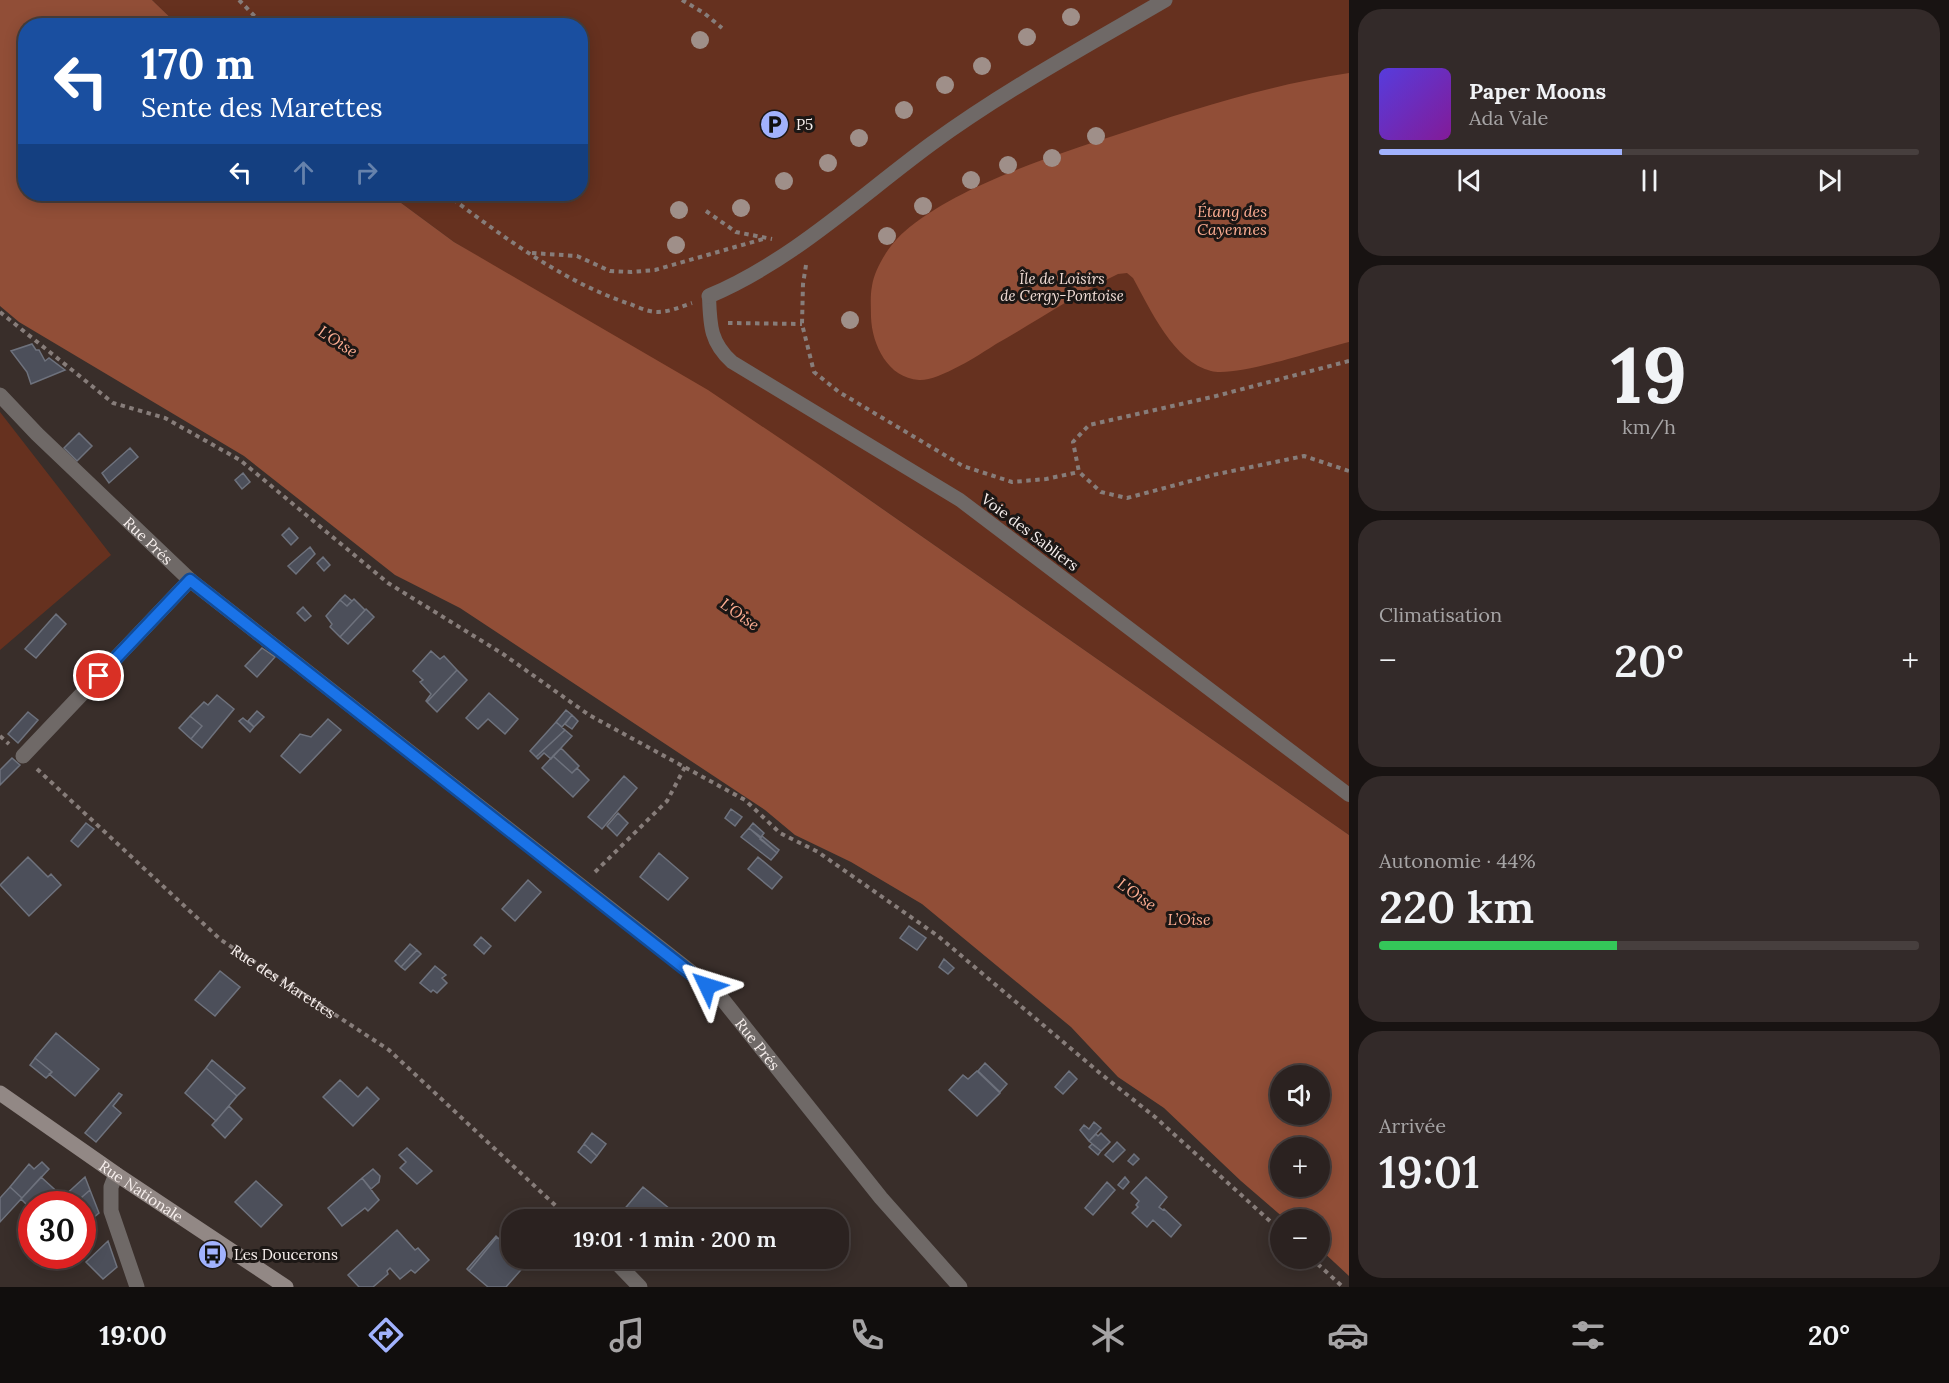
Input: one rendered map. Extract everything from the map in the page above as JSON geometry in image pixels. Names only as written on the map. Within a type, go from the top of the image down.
[{"type":"street","points":[[709,296],[741,283],[810,236],[932,144],[985,108],[1165,0]]},
{"type":"street","name":"Rue Prés","points":[[0,395],[37,434],[190,580],[691,972],[723,1000],[881,1198],[960,1287]]},
{"type":"street","points":[[24,756],[190,580]]},
{"type":"street","name":"Rue Nationale","points":[[0,1094],[286,1287]]},
{"type":"street","points":[[116,1174],[111,1187],[111,1211],[137,1287]]},
{"type":"street","points":[[623,1269],[640,1287]]},
{"type":"lane","name":"Voie des Sabliers","points":[[709,296],[713,336],[722,352],[732,362],[960,500],[1349,795]]},
{"type":"path","points":[[239,0],[256,18]]},
{"type":"path","points":[[682,0],[704,13],[722,28]]},
{"type":"path","points":[[455,201],[528,253],[613,298],[655,312],[674,310],[709,296]]},
{"type":"path","points":[[706,211],[736,232],[766,238]]},
{"type":"path","points":[[528,253],[577,256],[610,271],[631,272],[655,270],[766,238],[810,236],[803,284],[802,324],[814,372],[839,392],[963,466],[1012,482],[1046,479],[1079,472]]},
{"type":"path","points":[[0,312],[113,403],[165,418],[240,460],[388,583],[503,654],[589,715],[745,800],[780,833],[818,852],[938,936],[1155,1117],[1270,1221]]},
{"type":"path","points":[[710,323],[802,324]]},
{"type":"path","points":[[1349,361],[1216,396],[1089,425],[1073,442],[1079,472],[1101,492],[1127,498],[1214,475],[1304,456],[1349,471]]},
{"type":"path","name":"Rue des Marettes","points":[[0,736],[220,940],[389,1050],[560,1209]]},
{"type":"path","points":[[580,886],[667,801],[685,767]]},
{"type":"path","points":[[1323,1269],[1343,1287]]},
{"type":"green space","name":"Île de Loisirs de Cergy-Pontoise","points":[[152,0],[1349,0],[1349,835],[824,468],[454,242],[398,201],[588,201],[588,18],[171,18]]},
{"type":"green space","points":[[0,412],[111,555],[0,650]]},
{"type":"water","name":"L’Oise","points":[[0,0],[152,0],[171,18],[18,18],[18,201],[398,201],[454,242],[708,390],[824,468],[1349,835],[1349,1276],[1330,1258],[1330,1209],[1273,1209],[1164,1108],[1118,1077],[1071,1027],[922,904],[851,862],[795,835],[765,810],[460,608],[395,575],[244,456],[19,322],[0,306]]},
{"type":"water","name":"Étang des Cayennes","points":[[1349,73],[1349,342],[1258,367],[1223,372],[1211,371],[1198,366],[1175,346],[1155,319],[1133,278],[1127,273],[1118,274],[1087,290],[969,360],[937,376],[919,380],[908,378],[890,367],[878,349],[871,317],[871,290],[876,271],[889,249],[904,232],[949,201],[1032,164],[1171,117],[1259,91]]},
{"type":"building","points":[[32,344],[36,350],[39,350],[45,361],[49,358],[65,370],[31,384],[27,372],[11,351]]},
{"type":"building","points":[[79,433],[92,446],[77,461],[64,448]]},
{"type":"building","points":[[130,448],[138,457],[109,483],[102,473]]},
{"type":"building","points":[[243,473],[250,482],[242,489],[235,480]]},
{"type":"building","points":[[289,528],[298,538],[291,545],[282,535]]},
{"type":"building","points":[[310,547],[315,554],[296,574],[288,566]]},
{"type":"building","points":[[323,557],[330,565],[324,571],[317,563]]},
{"type":"building","points":[[345,595],[352,601],[347,606],[340,600]]},
{"type":"building","points":[[354,599],[365,610],[340,637],[330,627],[332,624],[326,616],[340,600],[347,606]]},
{"type":"building","points":[[303,607],[311,616],[305,621],[297,613]]},
{"type":"building","points":[[366,609],[374,617],[348,644],[340,637]]},
{"type":"building","points":[[56,614],[66,624],[36,658],[25,649]]},
{"type":"building","points":[[262,648],[275,657],[257,677],[245,666]]},
{"type":"building","points":[[431,651],[440,659],[444,656],[457,670],[427,702],[431,694],[420,682],[423,680],[413,671]]},
{"type":"building","points":[[457,670],[467,680],[437,712],[427,702]]},
{"type":"building","points":[[489,693],[518,719],[505,734],[488,719],[478,729],[466,718]]},
{"type":"building","points":[[217,695],[234,709],[202,748],[191,739],[202,726],[190,716],[204,702],[208,705]]},
{"type":"building","points":[[566,710],[572,715],[562,727],[556,722]]},
{"type":"building","points":[[257,711],[264,717],[254,727],[248,721]]},
{"type":"building","points":[[28,712],[38,720],[18,743],[8,734]]},
{"type":"building","points":[[572,715],[578,721],[572,729],[565,724]]},
{"type":"building","points":[[190,716],[202,726],[191,739],[179,728]]},
{"type":"building","points":[[243,718],[254,727],[250,732],[239,721]]},
{"type":"building","points":[[328,719],[341,730],[300,773],[281,756],[300,734],[311,737]]},
{"type":"building","points":[[556,722],[565,730],[536,757],[530,751]]},
{"type":"building","points":[[565,730],[572,736],[551,759],[544,753],[538,759],[536,757]]},
{"type":"building","points":[[561,748],[579,766],[572,773],[553,756]]},
{"type":"building","points":[[553,756],[572,773],[577,768],[589,780],[573,797],[542,768]]},
{"type":"building","points":[[12,758],[20,765],[0,785],[0,770]]},
{"type":"building","points":[[624,776],[637,788],[602,829],[588,817]]},
{"type":"building","points":[[731,809],[742,817],[735,826],[725,818]]},
{"type":"building","points":[[618,813],[628,823],[617,836],[607,826]]},
{"type":"building","points":[[86,823],[94,829],[78,847],[71,841]]},
{"type":"building","points":[[753,823],[764,833],[761,837],[749,828]]},
{"type":"building","points":[[749,828],[777,853],[771,860],[741,837]]},
{"type":"building","points":[[762,836],[779,850],[777,853],[760,839]]},
{"type":"building","points":[[659,853],[688,878],[668,900],[640,877]]},
{"type":"building","points":[[28,857],[48,877],[51,874],[61,885],[29,916],[0,885]]},
{"type":"building","points":[[758,857],[782,877],[772,889],[748,869]]},
{"type":"building","points":[[528,880],[541,892],[515,921],[502,909]]},
{"type":"building","points":[[909,926],[926,938],[917,950],[900,938]]},
{"type":"building","points":[[481,937],[491,946],[484,954],[474,945]]},
{"type":"building","points":[[410,944],[417,950],[401,967],[395,961]]},
{"type":"building","points":[[417,950],[421,954],[405,970],[401,967]]},
{"type":"building","points":[[944,959],[954,968],[948,974],[939,967]]},
{"type":"building","points":[[435,966],[446,975],[442,978],[447,983],[437,993],[433,990],[431,992],[420,983]]},
{"type":"building","points":[[220,971],[240,987],[215,1016],[195,1000]]},
{"type":"building","points":[[56,1033],[99,1069],[75,1096],[49,1074],[52,1072],[35,1058]]},
{"type":"building","points":[[35,1058],[52,1072],[46,1078],[30,1065]]},
{"type":"building","points":[[212,1060],[245,1088],[237,1096],[206,1068]]},
{"type":"building","points":[[985,1063],[1007,1084],[1000,1092],[978,1071]]},
{"type":"building","points":[[206,1068],[237,1096],[216,1121],[185,1093]]},
{"type":"building","points":[[977,1071],[1000,1093],[977,1116],[949,1090],[963,1075],[968,1079]]},
{"type":"building","points":[[1069,1071],[1077,1079],[1063,1094],[1055,1087]]},
{"type":"building","points":[[340,1080],[358,1097],[367,1087],[379,1099],[353,1126],[323,1097]]},
{"type":"building","points":[[119,1093],[122,1095],[113,1106],[121,1113],[96,1142],[85,1133]]},
{"type":"building","points":[[229,1106],[242,1119],[225,1138],[212,1125]]},
{"type":"building","points":[[1094,1122],[1101,1128],[1089,1141],[1080,1130],[1084,1125],[1089,1129]]},
{"type":"building","points":[[592,1133],[606,1144],[597,1156],[584,1144]]},
{"type":"building","points":[[1101,1133],[1110,1142],[1101,1151],[1089,1141],[1096,1134],[1098,1136]]},
{"type":"building","points":[[1117,1142],[1125,1150],[1113,1162],[1105,1155]]},
{"type":"building","points":[[584,1144],[597,1156],[591,1163],[578,1152]]},
{"type":"building","points":[[1092,1144],[1101,1151],[1098,1155],[1089,1147]]},
{"type":"building","points":[[407,1148],[432,1171],[417,1184],[400,1168],[406,1162],[399,1155]]},
{"type":"building","points":[[1134,1154],[1139,1159],[1133,1165],[1128,1161]]},
{"type":"building","points":[[42,1162],[49,1169],[29,1191],[18,1191],[18,1194],[10,1187],[29,1164],[34,1169]]},
{"type":"building","points":[[373,1169],[380,1176],[379,1182],[371,1189],[362,1178]]},
{"type":"building","points":[[41,1177],[56,1191],[28,1191]]},
{"type":"building","points":[[85,1177],[89,1191],[70,1191]]},
{"type":"building","points":[[1125,1177],[1129,1182],[1123,1189],[1118,1185]]},
{"type":"building","points":[[1146,1177],[1167,1197],[1159,1207],[1181,1225],[1171,1237],[1153,1220],[1147,1227],[1132,1213],[1138,1207],[1136,1205],[1139,1201],[1131,1193]]},
{"type":"building","points":[[362,1178],[379,1200],[368,1211],[365,1208],[342,1226],[328,1208]]},
{"type":"building","points":[[256,1181],[282,1205],[261,1227],[235,1202]]},
{"type":"building","points":[[1107,1182],[1115,1190],[1093,1215],[1085,1208]]},
{"type":"building","points":[[10,1187],[18,1194],[18,1202],[0,1222],[0,1198]]},
{"type":"building","points":[[643,1187],[670,1209],[625,1209]]},
{"type":"building","points":[[397,1230],[415,1250],[418,1248],[429,1260],[415,1273],[411,1270],[400,1279],[390,1268],[387,1271],[388,1274],[373,1287],[359,1287],[348,1275]]},
{"type":"building","points":[[497,1237],[469,1271],[467,1269]]},
{"type":"building","points":[[497,1237],[501,1240],[501,1269],[522,1269],[506,1287],[488,1287],[469,1271]]},
{"type":"building","points":[[108,1241],[117,1267],[103,1279],[93,1269],[96,1269],[96,1252]]},
{"type":"place","name":"P5","points":[[775,124]]},
{"type":"place","name":"Les Doucerons","points":[[213,1254]]},
{"type":"route","points":[[99,676],[190,580],[707,986]]},
{"type":"water label","name":"L'Oise","points":[[338,341]]},
{"type":"water label","name":"L'Oise","points":[[740,614]]},
{"type":"water label","name":"L'Oise","points":[[1137,894]]}]
